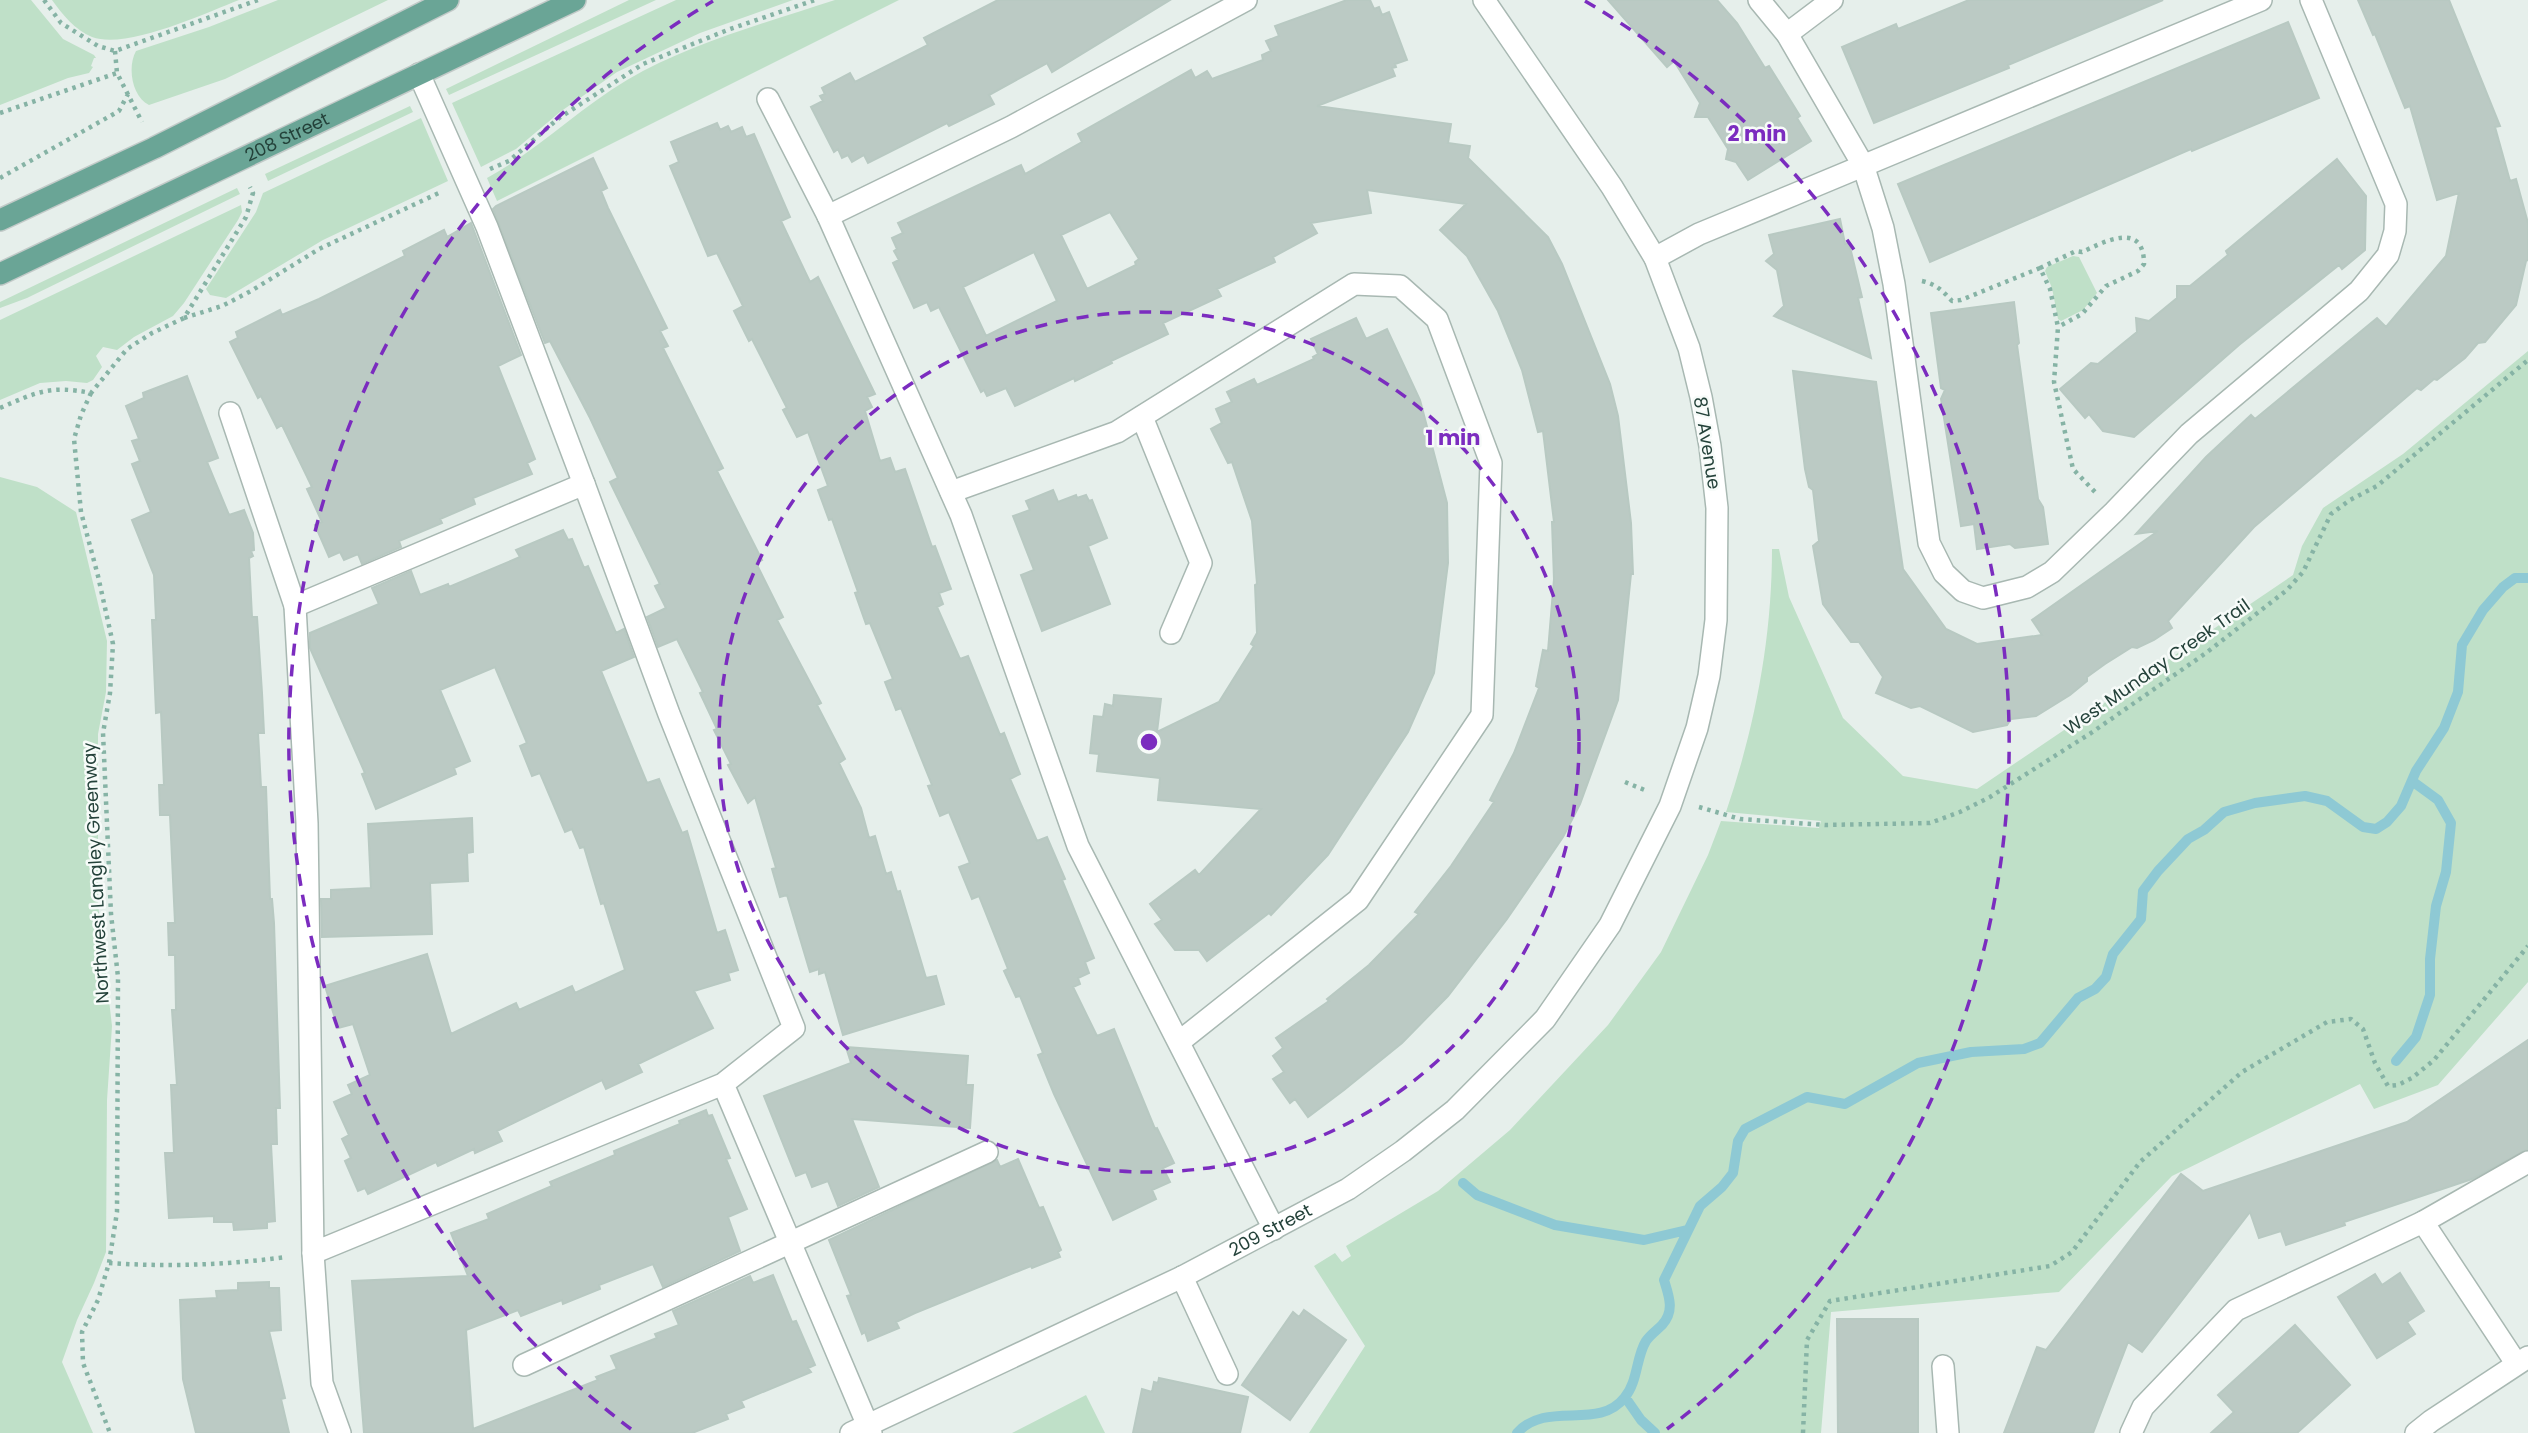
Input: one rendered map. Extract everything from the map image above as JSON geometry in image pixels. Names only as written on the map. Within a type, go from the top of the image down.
[{"type":"main road","points":[[0,220],[154,148],[448,0]]},
{"type":"main road","name":"208 Street","points":[[0,274],[575,0]]},
{"type":"street","points":[[828,216],[1011,127],[1246,0]]},
{"type":"street","name":"87 Avenue","points":[[1485,0],[1612,187],[1655,258],[1689,348],[1710,446],[1717,508],[1716,620],[1709,676],[1697,729],[1670,806],[1610,925]]},
{"type":"street","points":[[1759,0],[1787,34],[1863,165],[1883,229],[1894,284],[1929,543],[1944,573],[1963,592],[1983,598],[2026,587],[2052,572],[2189,434],[2359,291],[2388,255],[2395,231],[2396,204],[2311,0]]},
{"type":"street","points":[[1787,34],[1832,0]]},
{"type":"street","points":[[1655,258],[1699,234],[2261,0]]},
{"type":"street","points":[[313,1253],[723,1084],[794,1028],[669,715],[467,179],[419,74]]},
{"type":"street","points":[[768,99],[828,216],[961,515],[1078,846],[1274,1229]]},
{"type":"street","points":[[951,492],[1117,432],[1354,284],[1400,286],[1437,319],[1491,463],[1482,715],[1358,900],[1179,1042]]},
{"type":"street","points":[[230,413],[295,606],[307,823],[313,1253],[322,1384],[340,1433]]},
{"type":"street","points":[[1142,417],[1201,563],[1171,633]]},
{"type":"street","points":[[295,606],[584,484]]},
{"type":"street","name":"209 Street","points":[[863,1430],[1182,1277],[1348,1189],[1455,1110],[1545,1019],[1610,925]]},
{"type":"street","points":[[723,1084],[790,1243],[863,1430]]},
{"type":"street","points":[[524,1365],[987,1152]]},
{"type":"street","points":[[2131,1433],[2143,1407],[2236,1311],[2423,1222],[2528,1162]]},
{"type":"street","points":[[2416,1433],[2522,1360],[2423,1222]]},
{"type":"street","points":[[1182,1277],[1227,1374]]},
{"type":"street","points":[[1942,1366],[1948,1433]]},
{"type":"path","points":[[44,0],[61,23],[98,46],[115,51],[257,0]]},
{"type":"path","name":"Northwest Langley Greenway","points":[[110,1433],[83,1363],[82,1332],[98,1300],[109,1262],[117,1212],[118,976],[111,914],[103,733],[110,693],[113,644],[99,576],[81,512],[74,439],[80,415],[91,393],[127,349],[152,333],[184,318],[222,306],[318,249],[509,161],[559,118],[643,64],[730,29],[815,0]]},
{"type":"path","points":[[115,51],[117,73],[154,148]]},
{"type":"path","points":[[0,113],[117,73]]},
{"type":"path","points":[[0,178],[119,111],[128,94]]},
{"type":"path","points":[[184,318],[246,217],[253,193],[236,161]]},
{"type":"path","points":[[1894,284],[1915,280],[1933,284],[1952,301],[1961,300],[2118,236],[2129,238],[2139,245],[2144,255],[2144,264],[2138,271],[2106,286],[2082,314],[2058,327]]},
{"type":"path","points":[[2040,268],[2050,289],[2058,327],[2054,382],[2073,469],[2114,512]]},
{"type":"path","name":"West Munday Creek Trail","points":[[1689,803],[1740,819],[1825,825],[1930,823],[1990,797],[2091,733],[2287,590],[2303,572],[2332,514],[2350,500],[2377,486],[2528,359]]},
{"type":"path","points":[[0,408],[43,390],[65,388],[91,393]]},
{"type":"path","points":[[1625,782],[1652,793]]},
{"type":"path","points":[[1803,1433],[1807,1340],[1830,1301],[2050,1266],[2072,1252],[2140,1162],[2242,1072],[2327,1022],[2351,1019],[2363,1029],[2375,1063],[2388,1086],[2412,1079],[2434,1060],[2528,946]]},
{"type":"path","points":[[109,1262],[155,1266],[244,1262],[313,1253]]},
{"type":"green space","points":[[0,0],[31,0],[63,39],[94,55],[96,58],[89,73],[68,78],[0,105]]},
{"type":"green space","points":[[52,0],[239,0],[166,28],[125,39],[107,40],[92,37],[80,30]]},
{"type":"green space","points":[[278,0],[388,0],[225,79],[149,105],[143,101],[133,81],[132,65],[136,51]]},
{"type":"green space","points":[[629,0],[656,0],[449,95],[446,89]]},
{"type":"green space","points":[[676,0],[793,0],[700,33],[617,72],[560,112],[516,149],[481,167],[452,103]]},
{"type":"green space","points":[[835,0],[899,0],[497,201],[487,178],[627,80],[702,44]]},
{"type":"green space","points":[[410,106],[413,112],[268,181],[265,174]]},
{"type":"green space","points":[[421,118],[448,181],[323,240],[226,298],[210,295],[206,289],[256,212],[263,193]]},
{"type":"green space","points":[[237,188],[240,194],[27,298],[0,308],[0,302]]},
{"type":"green space","points":[[241,205],[242,212],[238,220],[173,316],[134,337],[117,350],[103,347],[96,356],[102,367],[93,380],[87,383],[40,383],[0,400],[0,320]]},
{"type":"green space","points":[[2073,256],[2079,257],[2097,293],[2083,310],[2061,321],[2058,319],[2052,288],[2045,271],[2047,267]]},
{"type":"green space","points":[[2528,351],[2528,982],[2438,1085],[2374,1109],[2360,1084],[2172,1176],[2059,1292],[1831,1312],[1821,1433],[1309,1433],[1365,1346],[1314,1266],[1335,1253],[1342,1262],[1351,1256],[1346,1246],[1438,1191],[1510,1130],[1608,1025],[1661,952],[1708,855],[1721,821],[1819,828],[1821,821],[1726,812],[1745,748],[1760,682],[1769,616],[1772,549],[1779,549],[1789,597],[1843,718],[1903,776],[1977,789],[2293,575],[2302,546],[2323,508],[2403,454]]},
{"type":"green space","points":[[0,477],[37,487],[76,512],[107,641],[106,692],[98,734],[98,904],[112,1026],[107,1100],[106,1252],[62,1362],[93,1433],[0,1433]]},
{"type":"green space","points":[[1086,1395],[1105,1433],[1012,1433]]},
{"type":"building","points":[[998,0],[1170,0],[1052,72],[1047,63],[989,95],[994,104],[949,126],[947,123],[868,163],[864,155],[852,162],[848,155],[842,158],[838,149],[834,152],[811,107],[823,101],[820,96],[825,94],[822,88],[850,73],[855,82],[928,45],[924,38]]},
{"type":"building","points":[[1347,0],[1370,0],[1374,9],[1379,7],[1382,15],[1389,12],[1407,60],[1395,64],[1396,67],[1392,68],[1395,76],[1317,106],[1451,124],[1448,143],[1470,146],[1468,158],[1548,237],[1562,264],[1610,384],[1618,416],[1631,523],[1633,574],[1618,700],[1580,804],[1563,837],[1507,919],[1448,996],[1402,1043],[1308,1117],[1295,1099],[1290,1103],[1273,1079],[1284,1072],[1273,1056],[1283,1048],[1276,1038],[1329,1001],[1327,999],[1369,965],[1419,914],[1415,912],[1451,866],[1494,802],[1490,800],[1514,753],[1539,688],[1536,686],[1543,650],[1548,651],[1554,579],[1554,522],[1543,431],[1538,432],[1522,370],[1498,311],[1467,256],[1440,230],[1466,204],[1367,190],[1371,213],[1311,223],[1317,233],[1273,257],[1275,262],[1217,289],[1221,296],[1163,323],[1168,334],[1075,381],[1074,378],[1015,406],[1006,388],[987,396],[984,390],[981,392],[939,307],[931,311],[927,302],[914,308],[893,263],[899,260],[892,238],[903,233],[898,223],[1021,165],[1025,174],[1082,142],[1078,134],[1191,70],[1195,78],[1207,71],[1212,79],[1263,60],[1262,55],[1271,51],[1266,41],[1279,36],[1275,26]],"holes":[[[1110,212],[1139,259],[1135,262],[1136,265],[1087,289],[1061,235]],[[1034,252],[1057,301],[986,336],[963,287]]]},
{"type":"building","points":[[1608,0],[1717,0],[1737,23],[1765,68],[1769,66],[1800,116],[1797,118],[1811,141],[1748,180],[1736,162],[1726,159],[1728,149],[1708,117],[1695,117],[1700,103],[1674,61],[1667,67]]},
{"type":"building","points":[[1969,0],[2163,0],[2008,65],[2009,68],[1874,123],[1842,47],[1896,24],[1898,29]]},
{"type":"building","points":[[2358,0],[2449,0],[2500,126],[2495,127],[2510,181],[2516,179],[2528,223],[2528,260],[2516,305],[2485,342],[2478,343],[2465,358],[2437,380],[2434,379],[2421,390],[2417,388],[2254,527],[2168,621],[2172,628],[2154,640],[2137,648],[2132,647],[2105,664],[2087,677],[2087,681],[2070,695],[2036,716],[2011,719],[2007,725],[1973,732],[1920,706],[1911,708],[1876,693],[1883,677],[1859,642],[1851,642],[1823,604],[1813,546],[1819,541],[1813,490],[1809,487],[1805,469],[1793,371],[1876,382],[1903,569],[1946,629],[1977,644],[2042,635],[2032,620],[2158,531],[2136,534],[2206,457],[2251,415],[2255,419],[2377,318],[2386,327],[2446,256],[2459,193],[2437,200],[2410,106],[2405,108]]},
{"type":"building","points":[[2288,22],[2319,98],[2192,151],[2191,149],[1930,262],[1898,184]]},
{"type":"building","points":[[717,123],[720,130],[728,126],[731,132],[742,127],[746,137],[754,134],[790,217],[781,221],[810,282],[818,277],[875,394],[867,397],[872,407],[865,411],[880,461],[890,458],[895,472],[905,469],[932,547],[935,546],[951,589],[939,593],[943,604],[937,607],[960,659],[968,656],[1000,735],[1004,733],[1020,774],[1010,779],[1037,841],[1047,837],[1094,958],[1085,962],[1089,973],[1078,978],[1080,984],[1073,987],[1097,1036],[1114,1029],[1155,1129],[1157,1128],[1174,1163],[1163,1168],[1170,1182],[1152,1190],[1156,1199],[1113,1220],[1054,1094],[1038,1055],[1043,1053],[1020,996],[1016,997],[1004,971],[1008,969],[979,896],[972,899],[959,867],[970,863],[949,812],[940,816],[928,786],[932,785],[901,708],[896,710],[885,682],[893,679],[870,623],[866,624],[855,593],[858,592],[832,519],[829,520],[818,490],[828,486],[808,432],[797,437],[783,410],[787,408],[752,339],[749,341],[734,311],[743,306],[717,253],[708,256],[670,166],[679,162],[671,142]]},
{"type":"building","points":[[593,158],[607,188],[601,191],[608,208],[667,328],[660,331],[668,346],[663,348],[723,468],[717,471],[762,560],[756,563],[783,617],[777,620],[821,703],[817,705],[845,759],[839,763],[861,808],[869,838],[875,836],[886,874],[891,872],[897,892],[900,891],[926,978],[936,976],[944,1004],[843,1035],[825,972],[819,974],[819,969],[810,972],[787,895],[780,897],[772,869],[776,868],[755,797],[748,803],[728,765],[731,764],[700,693],[703,692],[677,639],[658,647],[647,617],[666,608],[655,586],[660,584],[610,482],[618,478],[590,418],[550,341],[545,343],[493,209]]},
{"type":"building","points":[[2337,159],[2366,196],[2365,250],[2342,269],[2339,265],[2239,345],[2134,437],[2103,431],[2089,414],[2085,418],[2060,389],[2091,363],[2098,364],[2137,332],[2136,318],[2149,321],[2177,298],[2177,286],[2190,286],[2228,255],[2226,251]]},
{"type":"building","points":[[1840,219],[1845,244],[1849,243],[1862,297],[1858,298],[1871,358],[1774,316],[1784,306],[1777,270],[1766,261],[1774,254],[1769,235]]},
{"type":"building","points":[[471,223],[521,355],[498,366],[535,459],[527,463],[532,474],[473,498],[475,504],[440,519],[442,523],[399,541],[401,547],[362,564],[358,554],[344,560],[340,552],[329,557],[315,525],[322,522],[307,489],[312,487],[282,425],[277,428],[261,396],[258,398],[230,342],[238,338],[236,332],[280,310],[282,315],[319,299],[405,256],[403,251],[444,230],[447,237]]},
{"type":"building","points":[[2014,302],[2019,343],[2017,345],[2038,499],[2043,507],[2048,544],[2015,548],[2010,544],[1977,549],[1974,524],[1961,526],[1941,399],[1945,390],[1941,388],[1931,313]]},
{"type":"building","points":[[1356,318],[1366,339],[1387,329],[1420,400],[1447,503],[1448,563],[1434,673],[1408,732],[1328,855],[1271,915],[1269,913],[1207,961],[1199,950],[1175,950],[1155,924],[1162,920],[1150,904],[1195,870],[1199,875],[1261,809],[1158,800],[1160,778],[1097,771],[1099,754],[1090,753],[1094,716],[1103,717],[1105,704],[1113,706],[1114,695],[1161,699],[1157,732],[1219,702],[1254,646],[1251,644],[1257,633],[1257,584],[1252,521],[1232,462],[1228,463],[1211,429],[1222,423],[1216,409],[1232,402],[1227,392],[1254,379],[1257,385],[1314,359],[1318,354],[1311,339]]},
{"type":"building","points":[[187,376],[218,458],[207,462],[229,515],[244,510],[253,533],[254,550],[251,551],[253,556],[249,558],[252,617],[257,617],[262,693],[264,733],[258,733],[261,787],[266,787],[270,899],[274,923],[280,1108],[276,1108],[277,1144],[271,1144],[275,1221],[267,1222],[267,1228],[234,1230],[233,1222],[214,1222],[214,1216],[169,1218],[165,1153],[174,1153],[171,1085],[177,1085],[172,1010],[176,1010],[175,955],[169,955],[168,923],[175,923],[170,815],[160,815],[159,785],[164,785],[161,712],[156,713],[152,620],[156,620],[154,575],[132,520],[151,512],[132,464],[140,461],[132,441],[139,439],[126,406],[144,398],[143,393]]},
{"type":"building","points":[[1053,490],[1058,502],[1076,495],[1077,498],[1086,495],[1089,501],[1092,500],[1107,538],[1088,546],[1110,604],[1042,631],[1021,575],[1034,570],[1013,516],[1030,510],[1026,501]]},
{"type":"building","points":[[563,530],[568,540],[572,539],[584,568],[588,566],[616,633],[624,629],[634,657],[601,671],[647,783],[659,779],[682,833],[687,831],[717,933],[725,930],[738,970],[728,973],[730,980],[694,991],[713,1028],[638,1064],[642,1072],[606,1089],[602,1080],[497,1131],[502,1141],[475,1153],[474,1149],[438,1166],[436,1162],[368,1194],[365,1188],[358,1191],[345,1161],[351,1158],[342,1139],[349,1135],[334,1102],[352,1094],[348,1085],[370,1075],[353,1024],[338,1028],[325,986],[427,954],[451,1034],[516,1003],[519,1010],[572,986],[575,993],[625,970],[584,847],[580,848],[572,829],[565,832],[540,773],[532,776],[520,746],[527,743],[495,667],[440,690],[470,761],[454,768],[456,774],[376,809],[362,774],[365,773],[310,648],[310,633],[379,604],[372,588],[411,571],[420,595],[448,584],[449,587],[520,557],[516,550]]},
{"type":"building","points":[[472,818],[473,852],[467,853],[468,881],[430,883],[432,934],[322,937],[321,899],[331,899],[331,890],[371,888],[368,824]]},
{"type":"building","points":[[2528,1040],[2528,1149],[2472,1179],[2344,1222],[2345,1225],[2286,1245],[2281,1231],[2259,1238],[2250,1212],[2142,1352],[2128,1342],[2093,1433],[2004,1433],[2037,1347],[2046,1350],[2181,1174],[2203,1191],[2407,1122]]},
{"type":"building","points":[[846,1047],[968,1056],[966,1085],[973,1085],[970,1128],[852,1119],[879,1187],[838,1206],[828,1181],[812,1187],[806,1172],[796,1176],[764,1096],[851,1063]]},
{"type":"building","points":[[706,1110],[708,1116],[712,1115],[730,1158],[726,1159],[747,1209],[728,1217],[740,1251],[663,1287],[653,1264],[599,1285],[600,1289],[563,1304],[562,1300],[521,1316],[518,1310],[466,1330],[473,1429],[598,1380],[596,1377],[617,1369],[611,1356],[657,1338],[655,1334],[679,1325],[673,1311],[750,1276],[753,1283],[773,1275],[792,1322],[796,1321],[815,1365],[808,1368],[811,1372],[741,1401],[744,1407],[726,1414],[728,1419],[692,1433],[364,1433],[352,1281],[468,1276],[451,1233],[489,1219],[487,1214],[552,1186],[550,1182],[615,1155],[614,1151],[680,1124],[679,1121]]},
{"type":"building","points":[[1018,1159],[1039,1208],[1043,1207],[1061,1250],[1058,1252],[1060,1257],[915,1313],[896,1322],[899,1328],[868,1341],[865,1332],[862,1334],[847,1296],[851,1295],[829,1240],[997,1160],[1000,1167]]},
{"type":"building","points":[[2400,1273],[2424,1311],[2407,1322],[2415,1334],[2377,1358],[2338,1297],[2375,1274],[2382,1285]]},
{"type":"building","points":[[269,1282],[269,1288],[279,1288],[281,1330],[269,1331],[285,1398],[281,1399],[289,1433],[196,1433],[183,1379],[180,1300],[217,1298],[216,1291],[238,1290],[238,1283]]},
{"type":"building","points":[[1304,1310],[1346,1340],[1290,1420],[1242,1385],[1293,1312],[1299,1317]]},
{"type":"building","points":[[1837,1319],[1918,1319],[1918,1433],[1838,1433]]},
{"type":"building","points":[[2295,1325],[2350,1385],[2297,1433],[2211,1433],[2234,1412],[2218,1395]]},
{"type":"building","points":[[1159,1378],[1248,1397],[1240,1433],[1133,1433],[1142,1389],[1152,1392],[1154,1382],[1158,1383]]},
{"type":"waterway","points":[[1517,1433],[1529,1423],[1543,1418],[1601,1413],[1614,1407],[1625,1397],[1646,1341],[1666,1320],[1670,1309],[1664,1280],[1700,1206],[1722,1187],[1733,1173],[1738,1141],[1745,1129],[1807,1097],[1845,1104],[1918,1063],[1971,1052],[2024,1049],[2040,1043],[2078,998],[2095,989],[2106,977],[2113,954],[2141,919],[2143,891],[2158,871],[2188,839],[2204,830],[2224,812],[2255,803],[2305,796],[2327,801],[2363,827],[2376,829],[2387,822],[2401,806],[2416,771],[2444,728],[2458,692],[2462,645],[2483,610],[2503,587],[2515,578],[2528,578]]},
{"type":"waterway","points":[[2396,1061],[2416,1037],[2430,995],[2430,959],[2436,906],[2446,872],[2451,823],[2438,800],[2412,781]]},
{"type":"waterway","points":[[1463,1183],[1477,1195],[1555,1225],[1644,1240],[1687,1230]]},
{"type":"waterway","points":[[1625,1397],[1641,1420],[1655,1433]]}]
